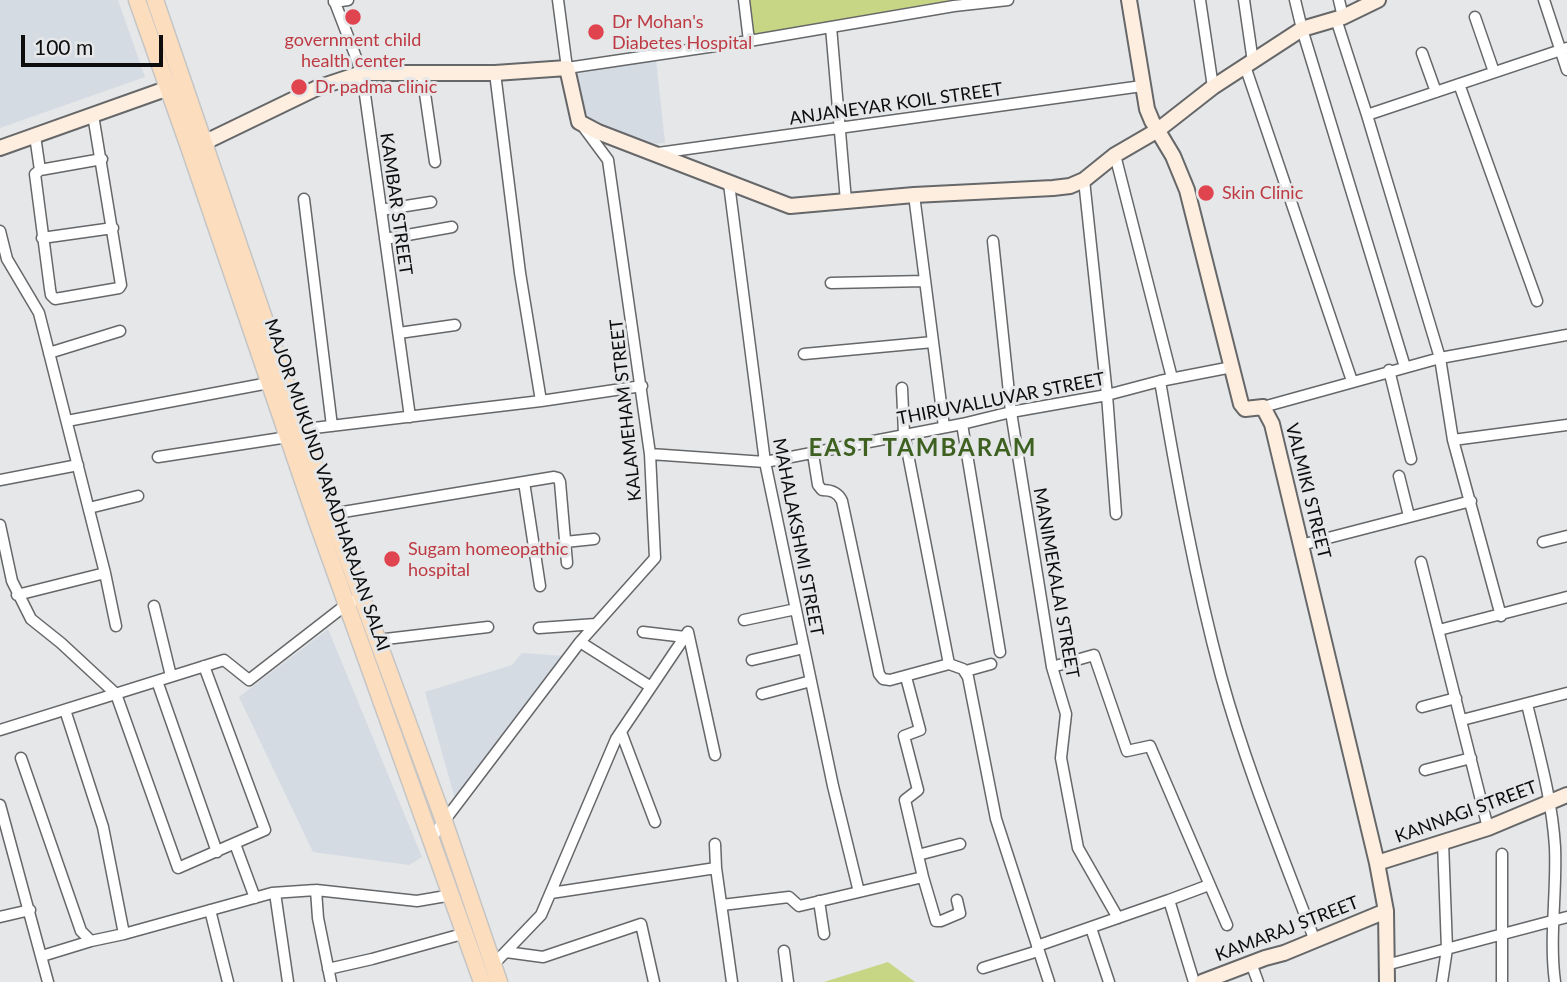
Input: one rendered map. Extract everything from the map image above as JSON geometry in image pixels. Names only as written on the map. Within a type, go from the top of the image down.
[{"type":"main road","points":[[137,0],[176,85]]},
{"type":"main road","points":[[155,0],[176,85]]},
{"type":"main road","name":"MAJOR MUKUND VARADHARAJAN SALAI","points":[[176,85],[292,433],[354,600],[482,982]]},
{"type":"main road","name":"MAJOR MUKUND VARADHARAJAN SALAI","points":[[292,433],[331,514],[354,600],[377,640],[499,982]]},
{"type":"street","points":[[334,1],[348,0]]},
{"type":"street","points":[[558,0],[567,68],[579,122],[598,132],[790,206],[914,195],[1070,186],[1084,180],[1115,155],[1158,130],[1213,87],[1302,29],[1339,18],[1375,1]]},
{"type":"street","points":[[744,0],[749,41]]},
{"type":"street","points":[[197,146],[317,88],[362,73],[495,73],[567,68],[749,41],[953,3],[1008,0]]},
{"type":"street","points":[[1129,0],[1147,109],[1173,156],[1187,190],[1242,407],[1249,410],[1263,407],[1440,358],[1567,335]]},
{"type":"street","points":[[1200,0],[1213,87]]},
{"type":"street","points":[[1244,0],[1249,64],[1352,381]]},
{"type":"street","points":[[1295,0],[1405,367]]},
{"type":"street","points":[[1339,0],[1339,18],[1440,358],[1453,440],[1500,615]]},
{"type":"street","points":[[1544,0],[1564,49],[1567,70]]},
{"type":"street","name":"KAMBAR STREET","points":[[334,1],[362,73],[411,417]]},
{"type":"street","points":[[1475,17],[1494,72]]},
{"type":"street","points":[[831,27],[846,201]]},
{"type":"street","points":[[1367,115],[1564,49]]},
{"type":"street","points":[[1422,53],[1436,92]]},
{"type":"street","points":[[422,73],[436,162]]},
{"type":"street","points":[[495,73],[520,273],[541,401]]},
{"type":"street","points":[[1459,84],[1537,301]]},
{"type":"street","points":[[0,148],[176,85]]},
{"type":"street","name":"ANJANEYAR KOIL STREET","points":[[654,153],[1142,86]]},
{"type":"street","points":[[93,115],[102,159],[121,285],[55,299],[51,295],[35,174],[40,170],[102,159]]},
{"type":"street","name":"KALAMEHAM STREET","points":[[432,837],[580,642],[654,558],[650,454],[608,160],[579,122]]},
{"type":"street","points":[[35,135],[40,170]]},
{"type":"street","points":[[1115,155],[1172,378]]},
{"type":"street","points":[[1084,180],[1107,395],[1116,514]]},
{"type":"street","name":"MAHALAKSHMI STREET","points":[[729,184],[765,462],[833,786],[859,892]]},
{"type":"street","points":[[914,195],[944,427]]},
{"type":"street","points":[[304,199],[332,426]]},
{"type":"street","points":[[381,210],[431,202]]},
{"type":"street","points":[[385,239],[452,227]]},
{"type":"street","points":[[42,238],[113,228]]},
{"type":"street","points":[[0,231],[2,248],[7,259],[39,313],[116,626]]},
{"type":"street","name":"MANIMEKALAI STREET","points":[[993,241],[1011,412],[1052,667],[1066,714],[1061,758],[1078,848],[1118,918]]},
{"type":"street","points":[[831,283],[925,281]]},
{"type":"street","points":[[399,333],[456,325]]},
{"type":"street","points":[[49,354],[120,331]]},
{"type":"street","points":[[804,354],[933,342]]},
{"type":"street","name":"THIRUVALLUVAR STREET","points":[[650,454],[765,462],[1231,368]]},
{"type":"street","points":[[1389,370],[1411,459]]},
{"type":"street","points":[[1160,381],[1182,510],[1222,678],[1265,809],[1315,941]]},
{"type":"street","points":[[67,421],[277,382]]},
{"type":"street","points":[[158,457],[332,426],[642,386]]},
{"type":"street","points":[[902,388],[904,434],[949,664]]},
{"type":"street","name":"VALMIKI STREET","points":[[1263,407],[1272,424],[1377,863],[1386,911],[1387,982]]},
{"type":"street","points":[[962,424],[1000,652]]},
{"type":"street","points":[[1453,440],[1567,425]]},
{"type":"street","points":[[813,454],[818,485],[839,495],[842,500],[879,674],[883,679],[906,677],[949,664],[966,671],[991,664]]},
{"type":"street","points":[[0,480],[78,465]]},
{"type":"street","points":[[331,514],[554,477],[559,480],[567,563]]},
{"type":"street","points":[[1399,477],[1409,516]]},
{"type":"street","points":[[524,482],[540,586]]},
{"type":"street","points":[[89,508],[138,496]]},
{"type":"street","points":[[1301,545],[1471,501]]},
{"type":"street","points":[[0,525],[12,581],[30,619],[116,694],[178,868],[265,830],[204,666]]},
{"type":"street","points":[[1543,542],[1567,536]]},
{"type":"street","points":[[565,542],[594,539]]},
{"type":"street","points":[[1422,562],[1489,828]]},
{"type":"street","points":[[17,595],[105,573]]},
{"type":"street","points":[[1439,630],[1567,597]]},
{"type":"street","points":[[0,730],[224,660],[250,680],[354,600]]},
{"type":"street","points":[[154,606],[171,676]]},
{"type":"street","points":[[744,620],[796,609]]},
{"type":"street","points":[[539,628],[596,624]]},
{"type":"street","points":[[377,640],[488,627]]},
{"type":"street","points":[[643,632],[687,634]]},
{"type":"street","points":[[493,965],[541,915],[619,735],[687,634]]},
{"type":"street","points":[[687,634],[715,755]]},
{"type":"street","points":[[580,642],[651,687]]},
{"type":"street","points":[[752,660],[804,648]]},
{"type":"street","points":[[1052,667],[1094,655],[1127,751],[1150,746],[1227,925]]},
{"type":"street","points":[[966,671],[996,819],[1049,982]]},
{"type":"street","points":[[906,677],[920,729],[904,736],[918,788],[905,800],[933,916],[939,921],[958,914],[960,911],[957,900]]},
{"type":"street","points":[[157,681],[217,852]]},
{"type":"street","points":[[762,694],[811,681]]},
{"type":"street","points":[[1462,720],[1567,694]]},
{"type":"street","points":[[1422,707],[1456,698]]},
{"type":"street","points":[[1527,704],[1550,802],[1555,847],[1555,982]]},
{"type":"street","points":[[65,710],[103,827],[124,934]]},
{"type":"street","points":[[619,735],[655,822]]},
{"type":"street","points":[[21,758],[76,919],[85,936],[91,941]]},
{"type":"street","points":[[1425,770],[1471,758]]},
{"type":"street","name":"KANNAGI STREET","points":[[1377,863],[1489,828],[1567,795]]},
{"type":"street","points":[[0,805],[48,982]]},
{"type":"street","points":[[1442,982],[1447,949],[1443,842]]},
{"type":"street","points":[[235,844],[255,898]]},
{"type":"street","points":[[715,844],[732,982]]},
{"type":"street","points":[[918,855],[960,844]]},
{"type":"street","points":[[1502,854],[1502,982]]},
{"type":"street","points":[[551,893],[716,868]]},
{"type":"street","points":[[722,905],[789,897],[799,906],[923,877]]},
{"type":"street","points":[[983,968],[1209,885]]},
{"type":"street","points":[[42,956],[275,893],[316,890],[417,901],[452,895]]},
{"type":"street","points":[[316,890],[318,918],[331,982]]},
{"type":"street","points":[[275,893],[288,982]]},
{"type":"street","points":[[1169,900],[1194,982]]},
{"type":"street","points":[[819,901],[824,934]]},
{"type":"street","points":[[0,917],[30,910]]},
{"type":"street","points":[[210,910],[228,982]]},
{"type":"street","name":"KAMARAJ STREET","points":[[1202,982],[1315,941],[1386,911]]},
{"type":"street","points":[[1386,965],[1567,917]]},
{"type":"street","points":[[506,952],[543,957],[641,923],[654,982]]},
{"type":"street","points":[[1091,928],[1109,982]]},
{"type":"street","points":[[328,969],[364,962],[466,933]]},
{"type":"street","points":[[784,951],[788,982]]},
{"type":"street","points":[[1251,963],[1258,982]]},
{"type":"shaded area","points":[[0,0],[118,0],[145,77],[0,128]]},
{"type":"shaded area","points":[[656,60],[665,143],[651,144],[581,120],[577,72]]},
{"type":"shaded area","points":[[328,629],[422,857],[409,865],[313,852],[239,697]]},
{"type":"shaded area","points":[[522,653],[565,656],[455,799],[425,692],[512,665]]},
{"type":"green space","points":[[743,0],[953,0],[954,4],[749,41]]},
{"type":"green space","points":[[888,962],[915,982],[824,982]]},
{"type":"place","name":"government child health center","points":[[353,17]]},
{"type":"place","name":"Dr Mohan's Diabetes Hospital","points":[[596,32]]},
{"type":"place","name":"Dr padma clinic","points":[[299,87]]},
{"type":"place","name":"Skin Clinic","points":[[1206,193]]},
{"type":"place","name":"Sugam homeopathic hospital","points":[[392,559]]},
{"type":"district","name":"EAST TAMBARAM","points":[[923,448]]}]
